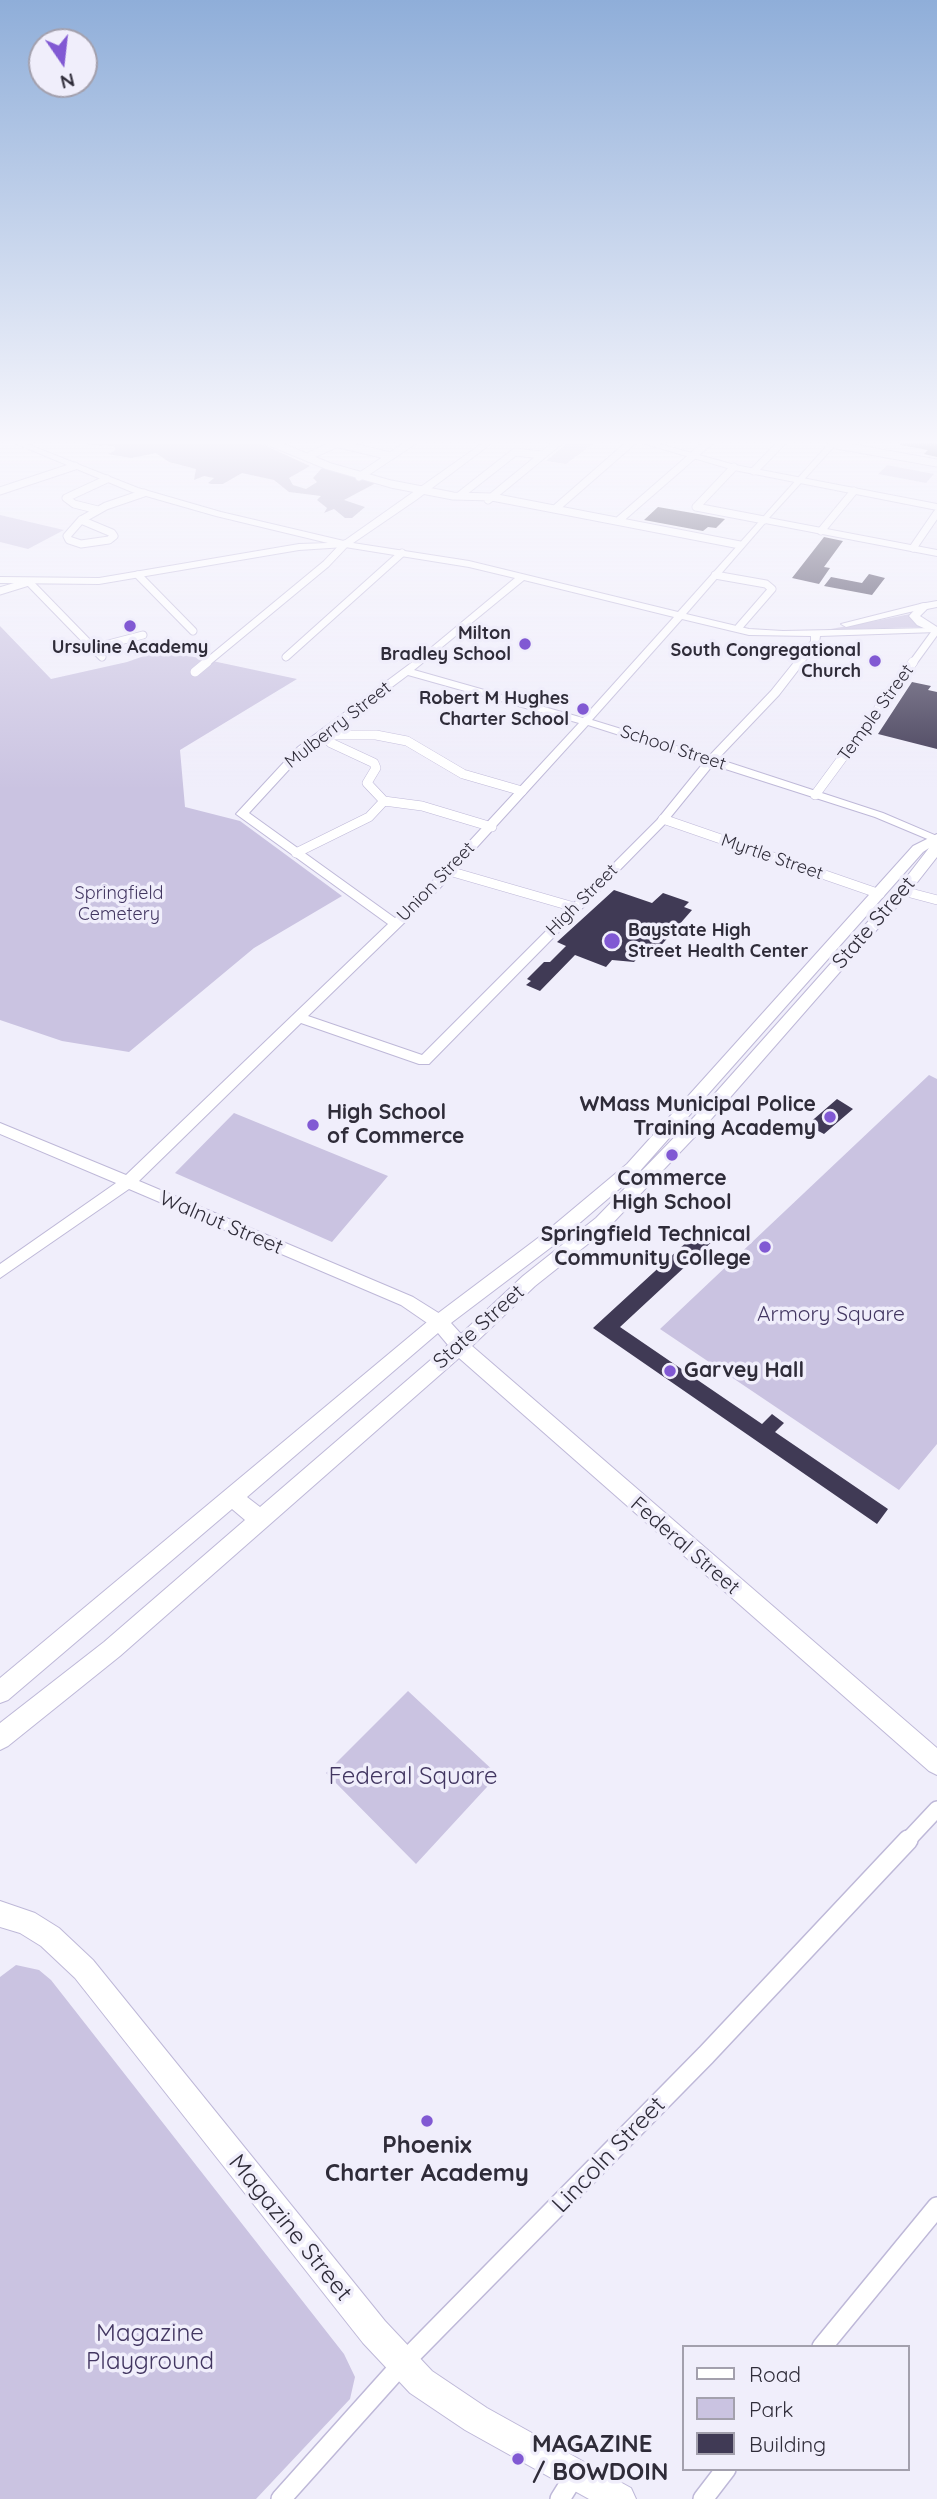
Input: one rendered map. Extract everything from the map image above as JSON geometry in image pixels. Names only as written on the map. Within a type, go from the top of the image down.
[{"type":"main road","points":[[936,631],[915,618],[915,613],[924,606],[937,604]]},
{"type":"main road","name":"State Street","points":[[0,1738],[112,1649],[459,1347],[529,1281],[603,1223],[700,1121],[903,891],[935,851],[937,839]]},
{"type":"main road","name":"State Street","points":[[0,1692],[439,1322],[510,1270],[646,1156],[918,849],[937,839]]},
{"type":"main road","points":[[583,1210],[603,1223]]},
{"type":"main road","name":"Federal Street","points":[[439,1322],[459,1347],[668,1532],[937,1763]]},
{"type":"main road","points":[[232,1497],[259,1519]]},
{"type":"main road","name":"Magazine Street","points":[[0,1914],[38,1929],[62,1945],[84,1969],[402,2364],[453,2405],[568,2487],[620,2499]]},
{"type":"street","points":[[0,580],[82,582],[244,557]]},
{"type":"street","points":[[195,672],[333,557]]},
{"type":"street","points":[[286,657],[398,557]]},
{"type":"street","points":[[420,557],[522,577],[764,633],[936,631]]},
{"type":"street","name":"Union Street","points":[[0,1272],[127,1183],[396,924],[492,827],[730,557]]},
{"type":"street","points":[[138,575],[193,631]]},
{"type":"street","points":[[715,575],[766,584],[772,589],[739,627]]},
{"type":"street","name":"Mulberry Street","points":[[396,924],[242,814],[292,758],[406,671],[522,577]]},
{"type":"street","points":[[0,591],[29,582]]},
{"type":"street","points":[[29,582],[102,656]]},
{"type":"street","points":[[739,627],[825,627],[924,606]]},
{"type":"street","name":"Temple Street","points":[[815,795],[936,631]]},
{"type":"street","name":"High Street","points":[[300,1018],[424,1061],[663,819],[711,761],[783,684],[816,640],[815,633]]},
{"type":"street","points":[[93,648],[143,635]]},
{"type":"street","name":"School Street","points":[[406,671],[586,720],[879,815],[937,839]]},
{"type":"street","points":[[322,735],[376,735],[402,740],[422,747],[463,774],[522,791]]},
{"type":"street","points":[[322,735],[331,743],[374,762],[376,768],[367,783],[384,801],[422,806],[492,827]]},
{"type":"street","points":[[296,853],[369,817],[384,801]]},
{"type":"street","name":"Myrtle Street","points":[[663,819],[880,894]]},
{"type":"street","points":[[449,871],[574,907]]},
{"type":"street","points":[[903,891],[937,900]]},
{"type":"street","name":"Walnut Street","points":[[0,1128],[407,1301],[439,1322]]},
{"type":"street","name":"Lincoln Street","points":[[281,2499],[402,2364],[706,2055],[937,1809]]},
{"type":"street","points":[[824,2345],[937,2207]]},
{"type":"street","points":[[703,2499],[724,2471]]},
{"type":"green space","points":[[910,614],[920,627],[825,630],[870,622]]},
{"type":"green space","name":"Springfield Cemetery","points":[[0,626],[51,679],[127,662],[161,650],[297,679],[180,750],[185,807],[240,821],[342,896],[254,948],[129,1052],[62,1041],[0,1020]]},
{"type":"green space","name":"Armory Square","points":[[929,1075],[937,1079],[937,1444],[899,1490],[660,1329]]},
{"type":"green space","points":[[234,1113],[388,1176],[332,1242],[175,1173]]},
{"type":"green space","name":"Federal Square","points":[[408,1691],[498,1775],[416,1864],[326,1773]]},
{"type":"green space","name":"Magazine Playground","points":[[16,1965],[39,1970],[51,1980],[344,2354],[355,2377],[350,2399],[256,2499],[0,2499],[0,1977]]},
{"type":"building","points":[[809,557],[832,557],[824,567],[830,568],[819,584],[792,578]]},
{"type":"building","points":[[869,574],[885,578],[872,595],[824,586],[831,577],[862,583]]},
{"type":"building","points":[[912,682],[931,686],[928,690],[937,692],[937,749],[878,734]]},
{"type":"building","name":"Baystate High Street Health Center","points":[[614,890],[652,903],[663,893],[689,902],[684,907],[692,910],[650,958],[640,955],[634,962],[612,960],[606,967],[575,955],[540,991],[526,985],[531,981],[527,979],[544,962],[550,962],[566,946],[557,942]]},
{"type":"building","name":"WMass Municipal Police Training Academy","points":[[837,1099],[853,1109],[824,1134],[807,1125]]},
{"type":"building","name":"Garvey Hall","points":[[702,1228],[717,1237],[620,1327],[762,1424],[772,1414],[784,1423],[775,1432],[888,1509],[877,1524],[593,1328]]},
{"type":"place","name":"Ursuline Academy","points":[[130,626]]},
{"type":"place","name":"Milton Bradley School","points":[[525,644]]},
{"type":"place","name":"South Congregational Church","points":[[875,661]]},
{"type":"place","name":"Robert M Hughes Charter School","points":[[583,709]]},
{"type":"place","name":"Baystate High Street Health Center","points":[[612,941]]},
{"type":"place","name":"WMass Municipal Police Training Academy","points":[[830,1117]]},
{"type":"place","name":"High School of Commerce","points":[[313,1125]]},
{"type":"place","name":"Commerce High School","points":[[672,1155]]},
{"type":"place","name":"Springfield Technical Community College","points":[[765,1247]]},
{"type":"place","name":"Garvey Hall","points":[[670,1371]]},
{"type":"place","name":"Phoenix Charter Academy","points":[[427,2121]]},
{"type":"place","name":"MAGAZINE / BOWDOIN","points":[[518,2459]]}]
